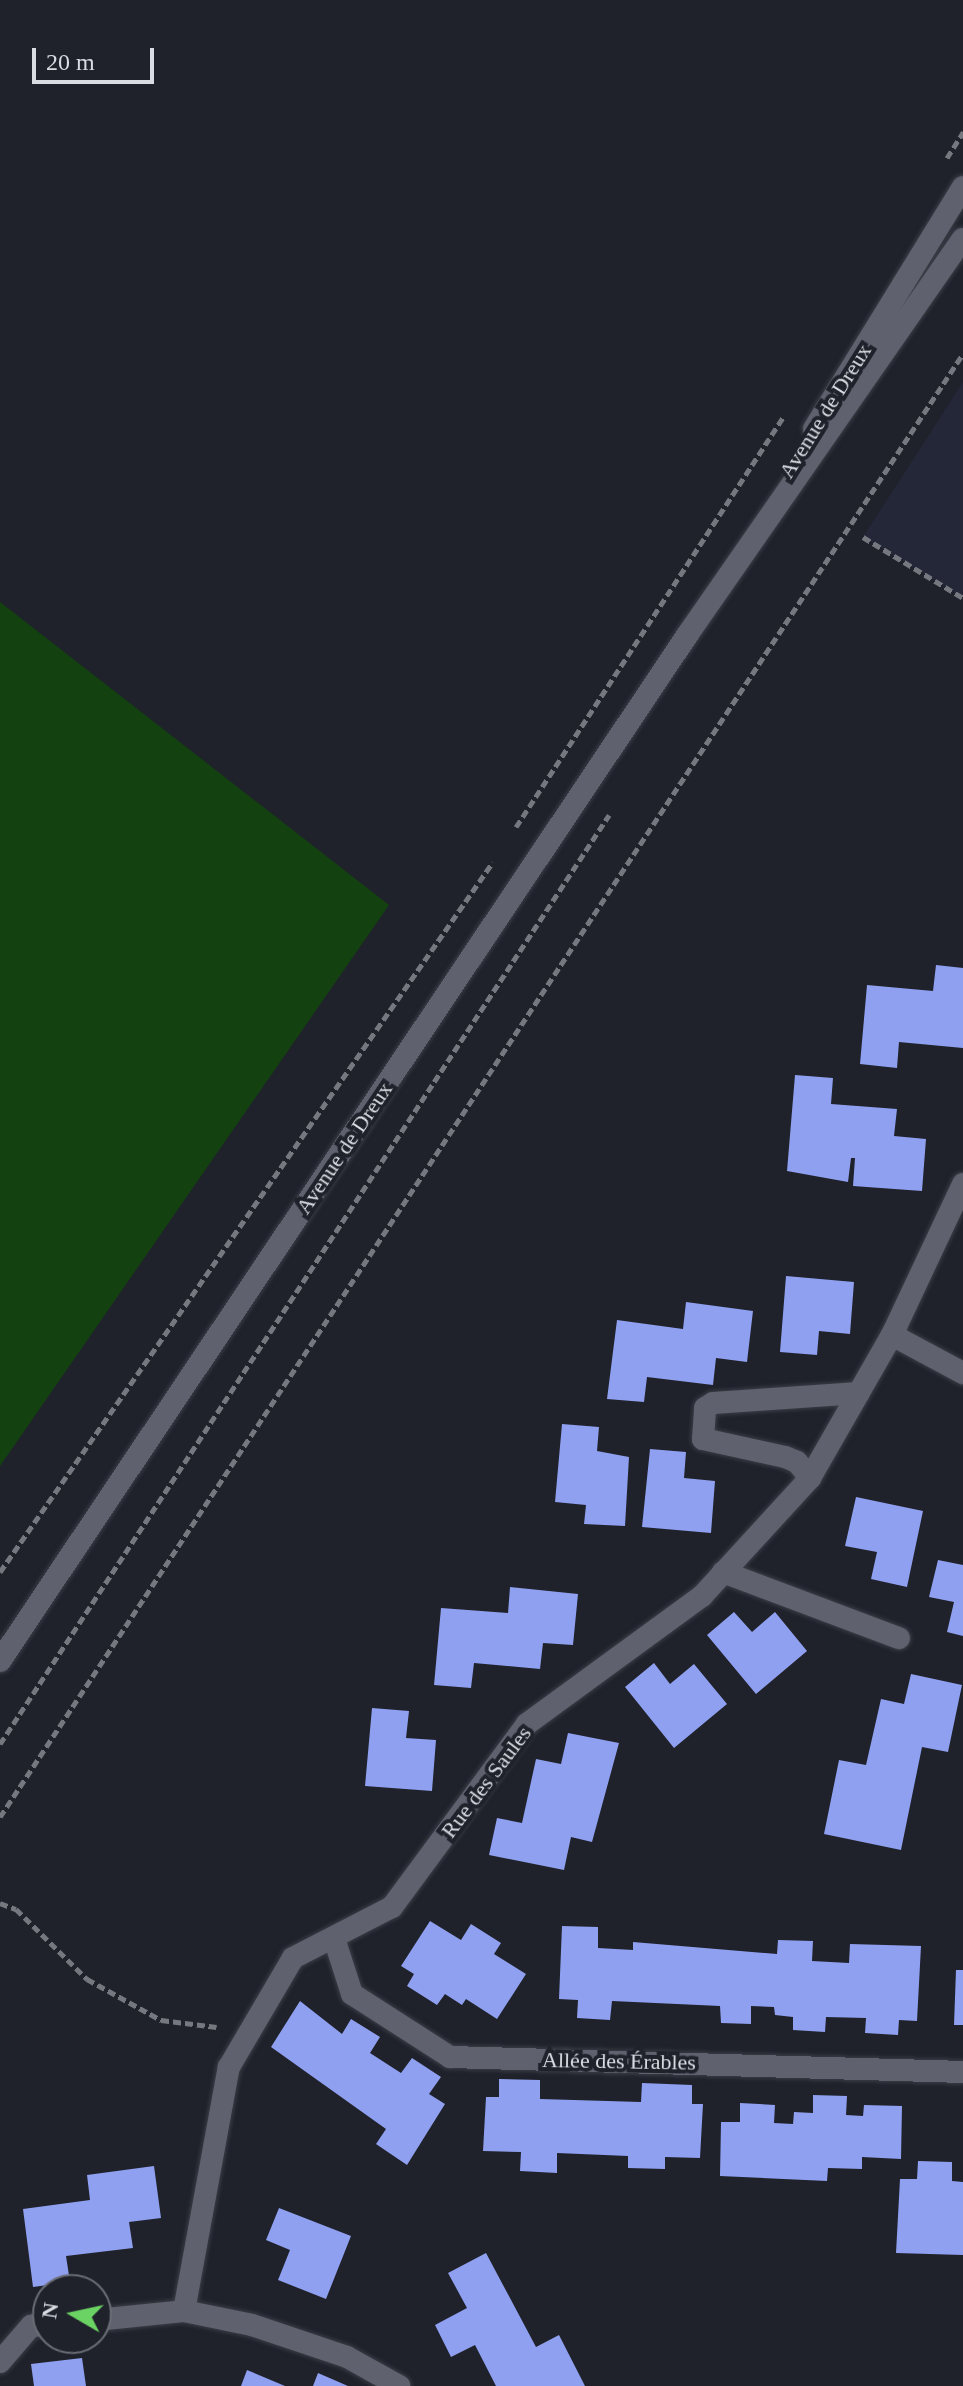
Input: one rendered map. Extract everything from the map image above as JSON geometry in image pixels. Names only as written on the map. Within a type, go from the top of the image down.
[{"type":"street","name":"Avenue de Dreux","points":[[688,634],[963,187]]},
{"type":"street","name":"Avenue de Dreux","points":[[0,1661],[688,634],[963,239]]},
{"type":"street","name":"Rue des Saules","points":[[184,2311],[229,2067],[293,1958],[392,1907],[527,1724],[702,1596],[810,1478],[892,1335],[963,1184]]},
{"type":"street","points":[[892,1335],[963,1373]]},
{"type":"street","points":[[810,1478],[797,1462],[785,1457],[703,1439],[705,1408],[713,1403],[859,1393]]},
{"type":"street","points":[[723,1572],[899,1638]]},
{"type":"street","name":"Allée des Érables","points":[[334,1938],[352,1994],[450,2057],[963,2072]]},
{"type":"street","points":[[112,2318],[184,2311],[252,2325],[347,2357],[399,2386]]},
{"type":"street","points":[[0,2362],[32,2326]]},
{"type":"path","points":[[940,170],[963,132]]},
{"type":"path","points":[[0,1817],[963,354]]},
{"type":"path","points":[[512,834],[789,408]]},
{"type":"path","points":[[863,537],[963,598]]},
{"type":"path","points":[[0,1744],[614,808]]},
{"type":"path","points":[[0,1572],[503,847]]},
{"type":"path","points":[[0,1903],[16,1909],[87,1979],[161,2020],[250,2031]]},
{"type":"shaded area","points":[[963,382],[963,598],[863,537]]},
{"type":"green space","points":[[0,602],[389,905],[0,1466]]},
{"type":"building","points":[[936,965],[963,968],[963,1048],[899,1042],[897,1068],[860,1064],[867,985],[933,991]]},
{"type":"building","points":[[795,1075],[833,1078],[831,1104],[897,1109],[894,1136],[926,1139],[922,1191],[853,1186],[855,1158],[851,1158],[848,1182],[787,1171]]},
{"type":"building","points":[[786,1276],[854,1282],[850,1334],[819,1331],[817,1355],[780,1352]]},
{"type":"building","points":[[686,1302],[753,1311],[747,1362],[716,1358],[713,1385],[647,1377],[644,1402],[607,1399],[617,1320],[683,1329]]},
{"type":"building","points":[[562,1424],[599,1427],[597,1451],[629,1457],[625,1526],[584,1524],[586,1505],[555,1502]]},
{"type":"building","points":[[650,1449],[686,1452],[684,1478],[715,1481],[711,1533],[642,1527]]},
{"type":"building","points":[[856,1497],[923,1511],[907,1587],[871,1579],[877,1552],[845,1546]]},
{"type":"building","points":[[938,1560],[963,1565],[963,1636],[947,1632],[954,1602],[929,1597]]},
{"type":"building","points":[[510,1587],[578,1594],[573,1645],[543,1643],[540,1669],[474,1663],[471,1688],[434,1685],[441,1608],[508,1613]]},
{"type":"building","points":[[734,1612],[752,1632],[775,1612],[807,1651],[756,1694],[707,1635]]},
{"type":"building","points":[[654,1663],[670,1684],[694,1664],[727,1704],[674,1748],[625,1687]]},
{"type":"building","points":[[911,1674],[962,1685],[948,1752],[922,1747],[901,1850],[824,1834],[839,1760],[866,1765],[881,1699],[904,1704]]},
{"type":"building","points":[[372,1708],[409,1711],[406,1738],[436,1740],[432,1791],[365,1786]]},
{"type":"building","points":[[568,1733],[619,1743],[592,1842],[571,1837],[564,1870],[489,1855],[497,1818],[522,1823],[536,1759],[561,1764]]},
{"type":"building","points":[[430,1921],[461,1940],[471,1924],[501,1943],[494,1954],[526,1974],[497,2019],[466,1999],[462,2005],[445,1994],[437,2005],[407,1986],[414,1974],[401,1966]]},
{"type":"building","points":[[562,1926],[598,1927],[598,1948],[633,1950],[633,1942],[777,1954],[778,1940],[813,1941],[812,1961],[849,1963],[850,1944],[921,1946],[917,2021],[899,2020],[898,2035],[865,2033],[866,2018],[826,2017],[825,2032],[793,2030],[793,2017],[775,2015],[774,2007],[751,2006],[751,2024],[721,2023],[720,2006],[612,2001],[610,2020],[577,2018],[578,2000],[559,1999]]},
{"type":"building","points":[[956,1970],[963,1970],[963,2025],[954,2025]]},
{"type":"building","points":[[300,2001],[342,2034],[351,2019],[380,2037],[370,2053],[401,2073],[412,2058],[441,2077],[429,2094],[445,2104],[407,2165],[376,2144],[386,2129],[271,2047]]},
{"type":"building","points":[[499,2079],[540,2080],[540,2099],[641,2102],[642,2083],[692,2085],[692,2104],[703,2104],[700,2158],[665,2157],[665,2169],[628,2168],[628,2156],[557,2153],[557,2173],[520,2171],[521,2152],[483,2151],[486,2097],[499,2097]]},
{"type":"building","points":[[813,2095],[847,2096],[846,2115],[863,2116],[864,2105],[902,2106],[901,2159],[862,2157],[862,2169],[828,2168],[827,2181],[720,2176],[721,2122],[740,2122],[740,2103],[775,2105],[774,2123],[793,2124],[794,2112],[813,2113]]},
{"type":"building","points":[[918,2161],[952,2162],[952,2181],[963,2182],[963,2255],[896,2253],[900,2179],[917,2179]]},
{"type":"building","points":[[154,2166],[161,2218],[129,2222],[133,2248],[66,2256],[69,2274],[32,2274],[32,2279],[23,2209],[90,2200],[87,2175]]},
{"type":"building","points":[[279,2208],[351,2236],[326,2299],[278,2280],[290,2250],[266,2240]]},
{"type":"building","points":[[486,2253],[536,2347],[559,2335],[585,2386],[496,2386],[475,2345],[451,2357],[435,2325],[467,2308],[448,2273]]},
{"type":"building","points":[[82,2358],[86,2386],[34,2386],[31,2364]]},
{"type":"building","points":[[247,2370],[285,2386],[241,2386]]},
{"type":"building","points":[[318,2373],[348,2386],[313,2386]]}]
